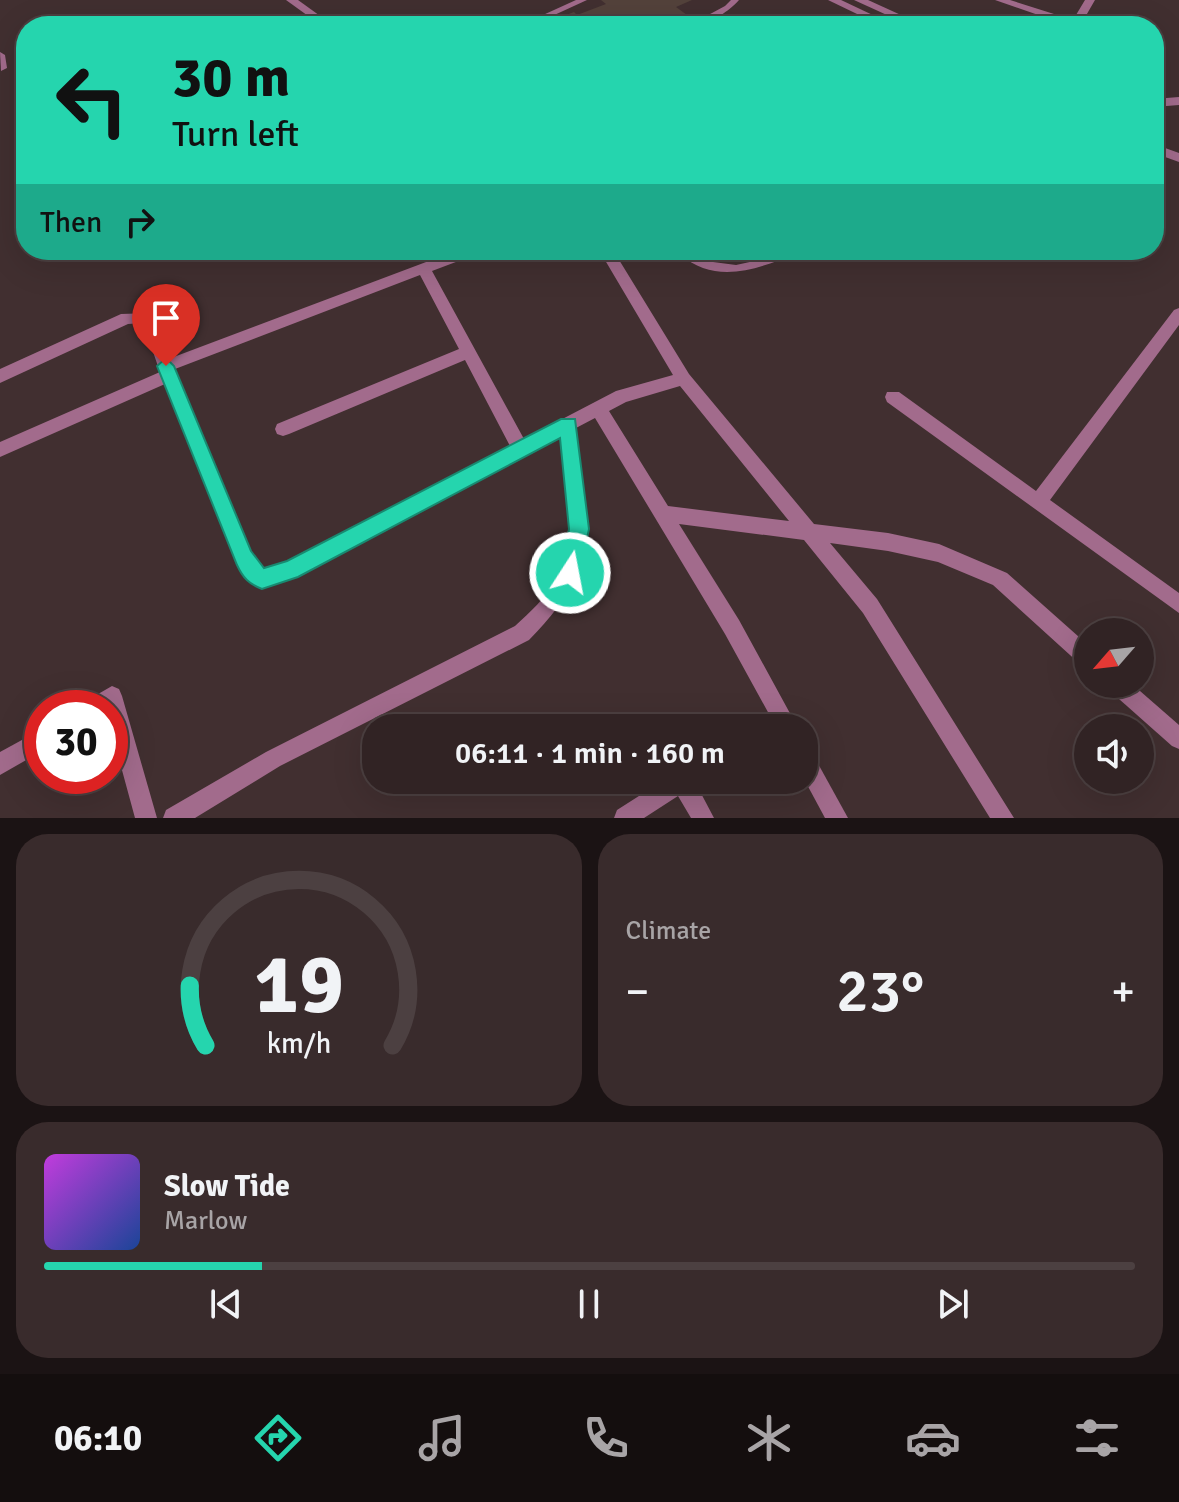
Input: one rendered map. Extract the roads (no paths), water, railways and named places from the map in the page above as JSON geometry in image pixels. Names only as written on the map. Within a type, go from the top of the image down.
[{"type":"street","points":[[291,0],[314,16]]},
{"type":"street","points":[[833,0],[869,16]]},
{"type":"street","points":[[859,0],[897,16]]},
{"type":"street","points":[[1000,0],[1049,16]]},
{"type":"street","points":[[0,55],[1,68]]},
{"type":"street","points":[[0,450],[167,370],[445,260]]},
{"type":"street","points":[[612,260],[683,379],[870,606],[1003,818]]},
{"type":"street","points":[[423,268],[520,449]]},
{"type":"street","points":[[1038,502],[1179,314]]},
{"type":"street","points":[[0,376],[136,316],[147,317],[244,558],[252,573],[262,579],[291,570],[622,396],[683,379]]},
{"type":"street","points":[[283,429],[468,352]]},
{"type":"street","points":[[893,397],[1179,604]]},
{"type":"street","points":[[598,408],[664,514],[772,714]]},
{"type":"street","points":[[174,818],[273,759],[522,633],[548,611],[570,573],[579,529],[568,425]]},
{"type":"street","points":[[664,514],[888,542],[939,553],[1000,579],[1074,645]]},
{"type":"street","points":[[1133,698],[1179,739]]},
{"type":"street","points":[[0,764],[24,750]]},
{"type":"street","points":[[128,753],[146,818]]},
{"type":"street","points":[[818,783],[837,818]]},
{"type":"street","points":[[625,818],[661,794]]},
{"type":"street","points":[[690,794],[703,818]]},
{"type":"lane","points":[[547,15],[583,0]]},
{"type":"lane","points":[[711,16],[728,8],[735,0]]},
{"type":"lane","points":[[695,260],[722,270],[740,271],[768,260]]}]
